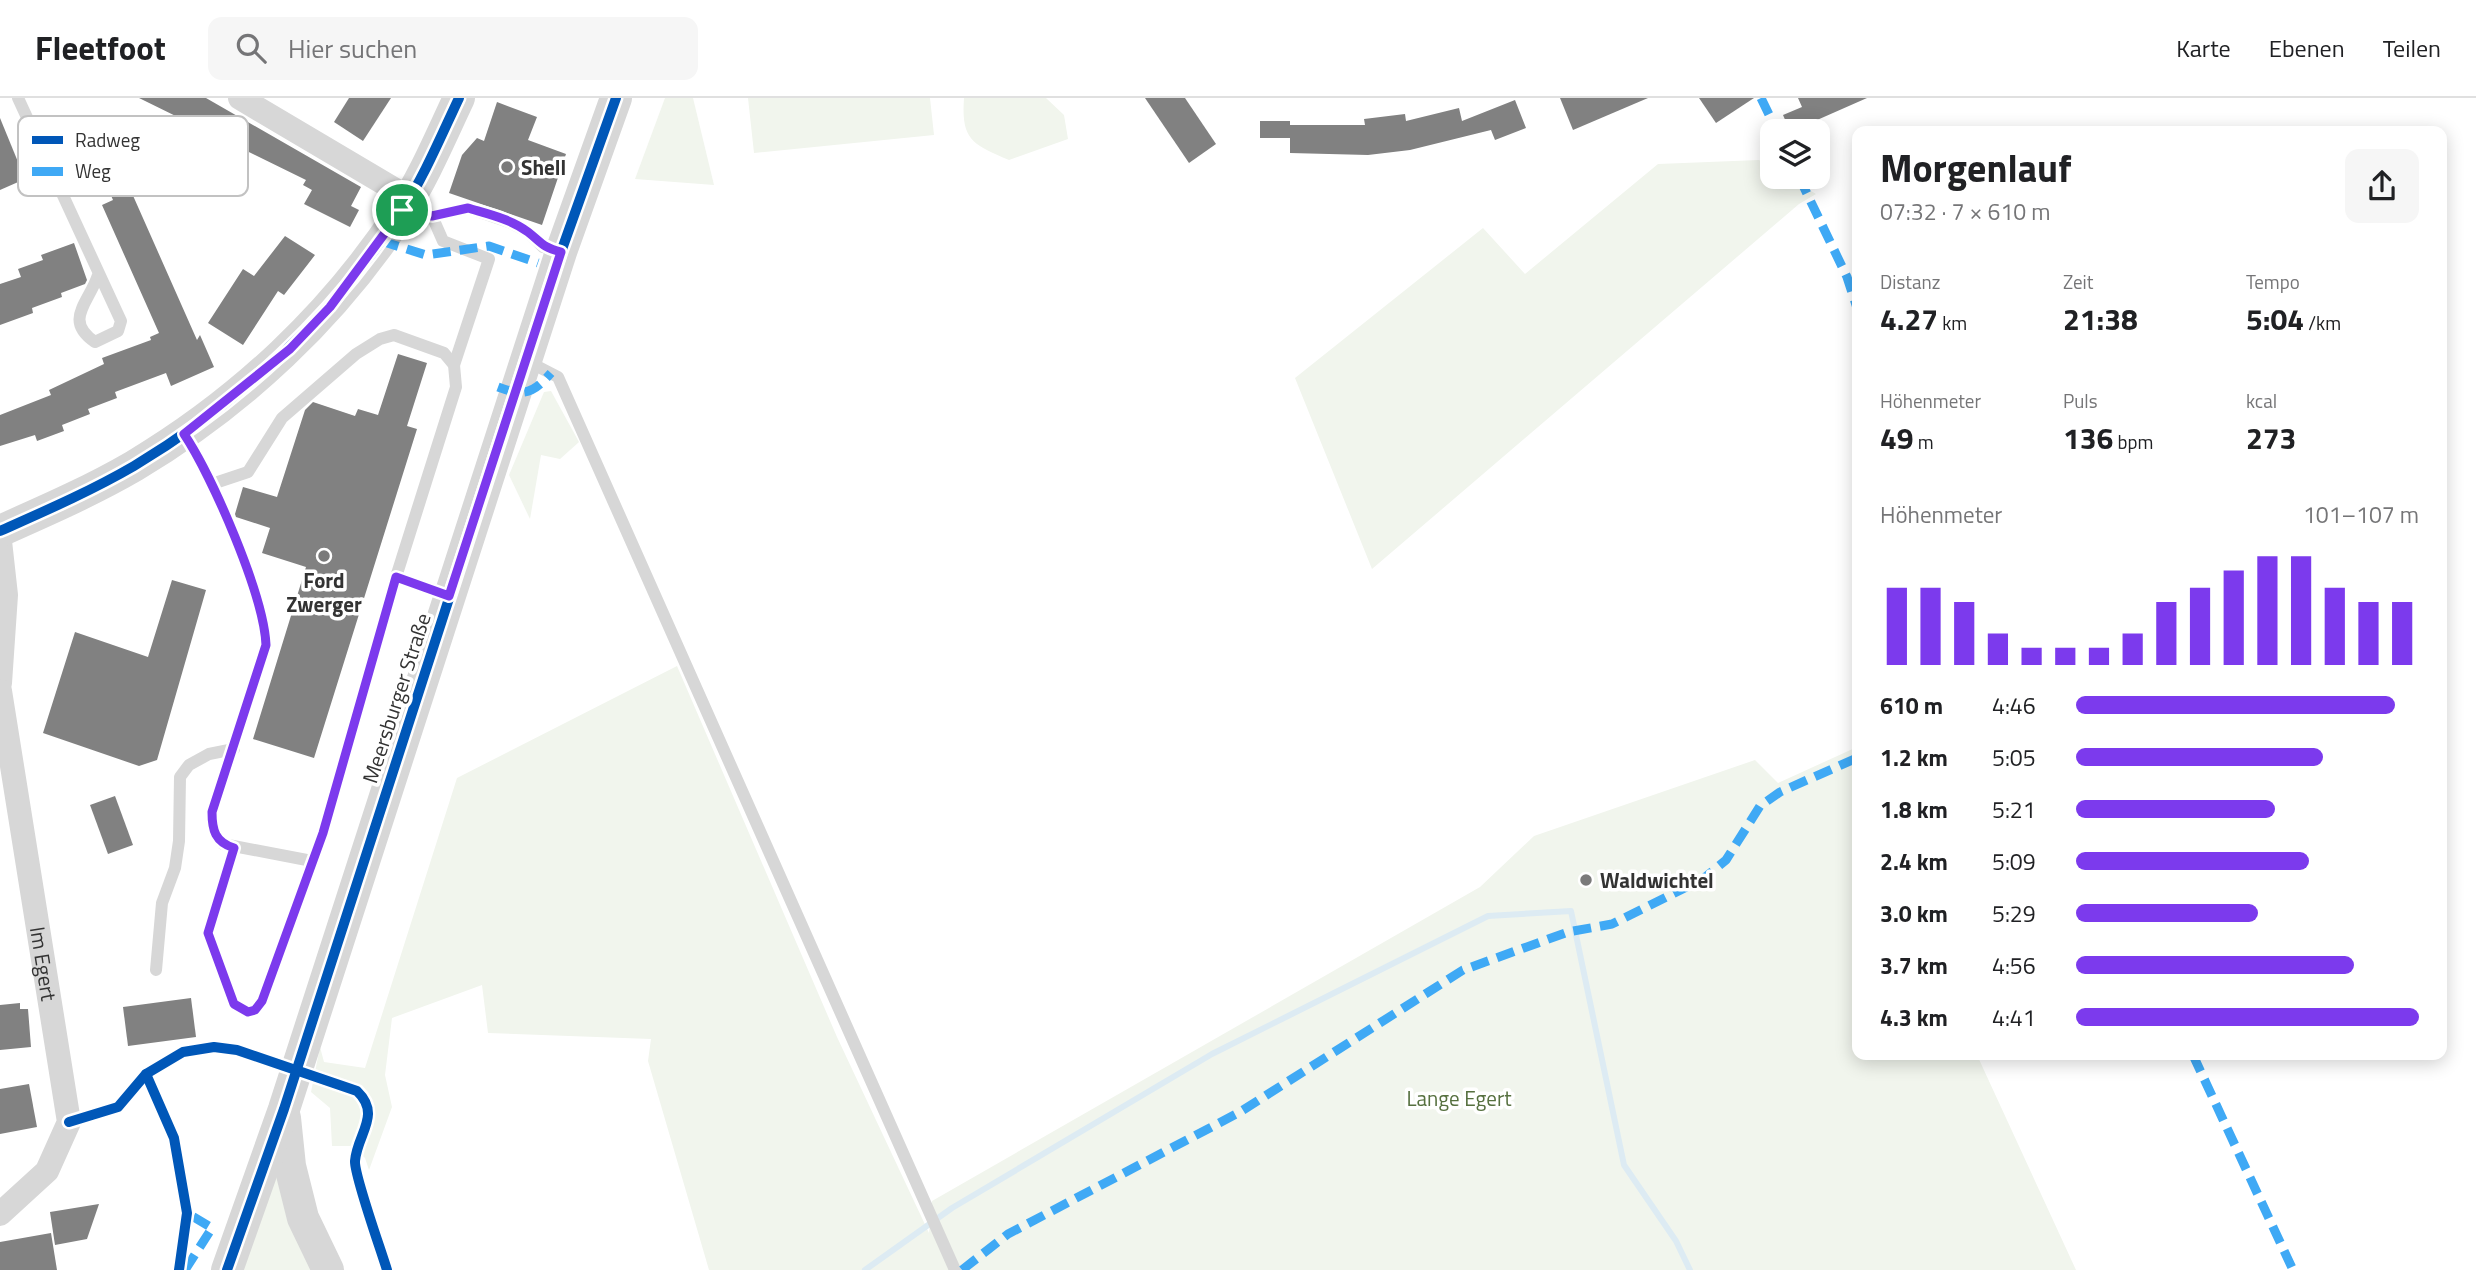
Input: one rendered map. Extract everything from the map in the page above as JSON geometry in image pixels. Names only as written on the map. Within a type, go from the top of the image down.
[{"type":"street","points":[[240,98],[414,208]]},
{"type":"street","points":[[0,531],[81,494],[184,434],[290,349],[330,307],[414,208],[459,98]]},
{"type":"street","name":"Meersburger Straße","points":[[227,1270],[284,1109],[561,252],[616,98]]},
{"type":"street","points":[[0,541],[6,595],[0,683]]},
{"type":"street","name":"Im Egert","points":[[0,691],[69,1122],[47,1171],[0,1214]]},
{"type":"street","points":[[284,1109],[290,1166],[303,1218],[328,1270]]},
{"type":"lane","points":[[18,98],[26,116]]},
{"type":"lane","points":[[62,196],[121,321],[118,331],[95,342],[85,335],[78,322],[80,310],[92,293],[98,275]]},
{"type":"lane","points":[[414,208],[468,208],[509,222],[528,232],[543,247],[561,252]]},
{"type":"lane","points":[[234,848],[208,933],[234,1004],[248,1012],[255,1010],[262,1001],[312,862],[396,577],[456,387],[454,365],[489,259],[443,241],[414,208]]},
{"type":"lane","points":[[212,484],[248,472],[282,418],[356,354],[380,339],[394,335],[444,353],[454,365]]},
{"type":"lane","points":[[527,361],[558,377],[955,1270]]},
{"type":"lane","points":[[184,434],[212,484],[265,625],[266,645],[212,812],[212,824],[216,836],[223,844],[312,862]]},
{"type":"lane","points":[[396,577],[449,596]]},
{"type":"lane","points":[[156,971],[162,903],[175,868],[179,841],[180,777],[189,765],[209,754],[234,749]]},
{"type":"green space","points":[[665,98],[693,98],[714,185],[635,179]]},
{"type":"green space","points":[[748,98],[930,98],[934,135],[754,153]]},
{"type":"green space","points":[[964,98],[1046,98],[1064,115],[1068,139],[1009,160],[972,139],[965,123]]},
{"type":"green space","points":[[1759,160],[1760,189],[1807,189],[1816,194],[1799,204],[1372,569],[1295,378],[1483,228],[1525,274],[1658,164]]},
{"type":"green space","points":[[551,391],[579,442],[560,459],[541,455],[530,519],[509,475],[544,392]]},
{"type":"green space","name":"Lange Egert","points":[[677,666],[837,1037],[929,1233],[932,1201],[1480,887],[1534,836],[1755,760],[1778,783],[1852,749],[1852,1060],[1979,1060],[2076,1270],[709,1270],[648,1061],[651,1039],[488,1033],[482,985],[392,1018],[385,1075],[392,1107],[369,1170],[365,1158],[352,1146],[332,1146],[330,1108],[311,1092],[320,1047],[324,1062],[365,1068],[457,778]]},
{"type":"green space","points":[[280,1163],[320,1270],[242,1270]]},
{"type":"building","points":[[139,98],[206,98],[237,116],[176,116]]},
{"type":"building","points":[[349,98],[391,98],[363,141],[334,122]]},
{"type":"building","points":[[1145,98],[1185,98],[1216,144],[1189,163]]},
{"type":"building","points":[[1560,98],[1648,98],[1573,130]]},
{"type":"building","points":[[1699,98],[1754,98],[1716,123]]},
{"type":"building","points":[[1798,98],[1867,98],[1819,119],[1785,119],[1783,115],[1802,107]]},
{"type":"building","points":[[1515,100],[1526,128],[1495,140],[1491,130],[1410,150],[1368,155],[1290,153],[1290,138],[1260,138],[1260,121],[1290,121],[1290,125],[1365,125],[1364,119],[1405,114],[1406,121],[1459,108],[1462,121]]},
{"type":"building","points":[[497,102],[537,117],[528,140],[566,154],[542,225],[449,193],[462,155],[477,138],[484,141]]},
{"type":"building","points":[[0,118],[18,162],[18,182],[0,190]]},
{"type":"building","points":[[248,122],[361,187],[351,206],[359,210],[350,227],[304,204],[312,190],[303,185],[306,180],[248,152]]},
{"type":"building","points":[[111,196],[133,196],[197,340],[200,335],[214,367],[171,386],[166,373],[115,392],[117,398],[88,409],[90,414],[62,425],[64,431],[37,441],[35,435],[0,446],[0,415],[51,395],[49,390],[104,364],[102,358],[151,340],[150,337],[159,333],[102,205],[113,200]]},
{"type":"building","points":[[285,236],[315,255],[284,295],[278,291],[243,345],[208,323],[243,269],[254,276]]},
{"type":"building","points":[[74,243],[87,280],[85,284],[61,293],[62,297],[32,308],[33,313],[0,325],[0,284],[21,277],[18,269],[43,260],[41,255]]},
{"type":"building","name":"Ford Zwerger","points":[[398,354],[427,363],[407,426],[417,429],[314,758],[253,739],[306,567],[262,553],[270,528],[236,517],[235,514],[243,487],[277,497],[305,410],[313,402],[355,416],[358,409],[378,415]]},
{"type":"building","points":[[172,580],[206,590],[157,760],[139,766],[43,733],[75,632],[148,657]]},
{"type":"building","points":[[115,796],[133,845],[108,854],[90,805]]},
{"type":"building","points":[[191,998],[196,1037],[128,1046],[123,1007]]},
{"type":"building","points":[[20,1003],[20,1009],[28,1009],[31,1047],[0,1050],[0,1005]]},
{"type":"building","points":[[29,1084],[37,1127],[0,1134],[0,1089]]},
{"type":"building","points":[[99,1204],[87,1239],[55,1245],[50,1212]]},
{"type":"building","points":[[51,1233],[57,1270],[0,1270],[0,1242]]},
{"type":"waterway","points":[[865,1270],[952,1208],[1212,1054],[1488,916],[1571,911],[1624,1165],[1676,1241],[1690,1270]]},
{"type":"marked path","points":[[1761,98],[1771,119]]},
{"type":"marked path","points":[[1805,189],[1852,292]]},
{"type":"marked path","points":[[381,241],[426,255],[489,246],[538,263]]},
{"type":"marked path","points":[[498,387],[515,392],[528,391],[551,373]]},
{"type":"marked path","points":[[962,1270],[1008,1234],[1240,1112],[1463,970],[1568,932],[1612,924],[1703,879],[1726,860],[1760,806],[1780,792],[1852,760]]},
{"type":"marked path","points":[[2195,1060],[2293,1270]]},
{"type":"marked path","points":[[185,1270],[212,1228],[187,1213]]},
{"type":"cycle path","points":[[0,531],[134,466],[211,414],[282,354],[346,287],[401,212],[425,171],[459,98]]},
{"type":"cycle path","points":[[227,1270],[284,1109],[561,252],[616,98]]},
{"type":"cycle path","points":[[69,1122],[118,1107],[146,1074],[183,1052],[214,1047],[237,1050],[357,1091],[368,1108],[368,1117],[357,1151],[356,1169],[387,1270]]},
{"type":"cycle path","points":[[146,1074],[174,1138],[187,1213],[179,1270]]},
{"type":"place","name":"Shell","points":[[507,167]]},
{"type":"place","name":"Ford Zwerger","points":[[324,556]]},
{"type":"place","name":"Waldwichtel","points":[[1586,880]]},
{"type":"route","points":[[468,208],[509,222],[528,232],[543,247],[561,252],[449,596],[396,577],[323,833],[262,1001],[255,1010],[248,1012],[234,1004],[208,933],[234,848],[223,844],[216,836],[212,812],[266,645],[265,625],[212,484],[184,434],[290,349],[330,307],[402,210],[432,216],[449,210],[468,208]]}]
